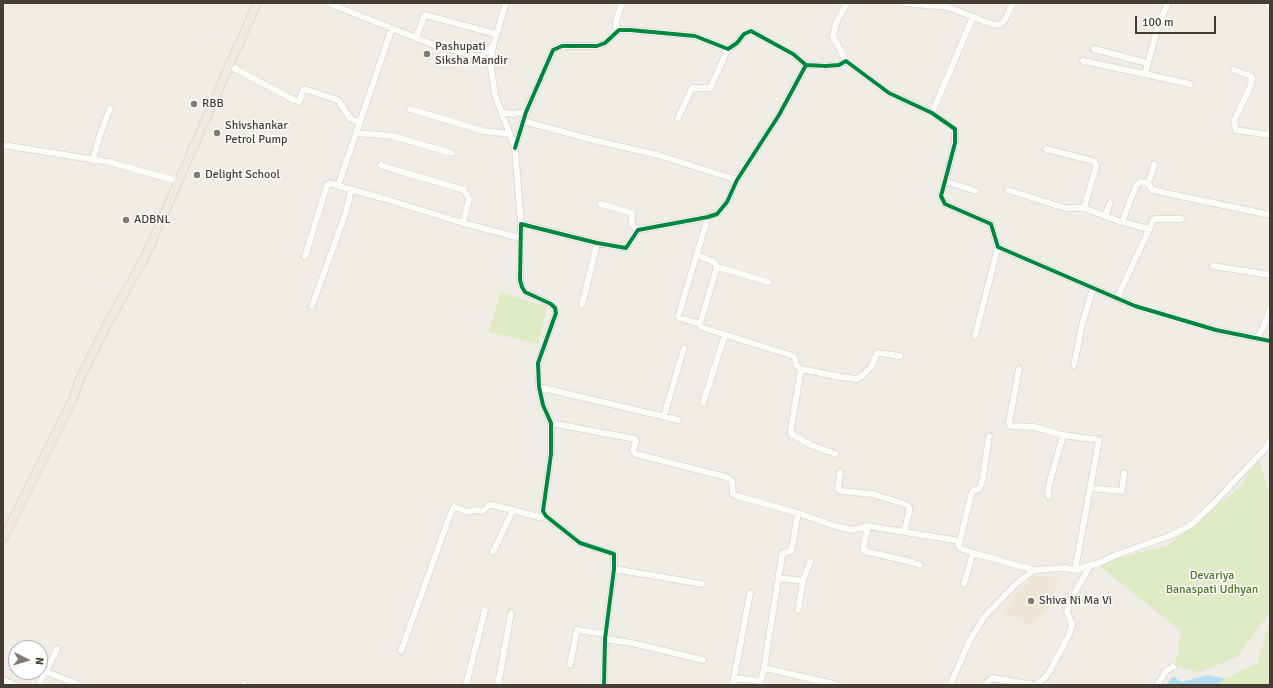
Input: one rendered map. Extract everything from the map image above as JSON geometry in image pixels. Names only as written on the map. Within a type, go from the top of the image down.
[{"type":"main road","points":[[3,539],[73,400],[79,381],[146,255],[228,65],[257,3]]},
{"type":"street","points":[[328,3],[434,45],[480,57],[491,67]]},
{"type":"street","points":[[345,10],[347,3]]},
{"type":"street","points":[[506,3],[493,46],[491,67],[495,95],[515,148],[521,224],[520,238],[522,287],[525,292],[552,304],[556,313],[538,363],[539,388],[543,405],[551,422],[551,454],[543,511],[546,516],[580,543],[614,554],[614,569],[605,636],[604,685]]},
{"type":"street","points":[[622,3],[616,21],[616,27],[620,30],[695,36],[728,50]]},
{"type":"street","points":[[847,3],[836,23],[833,36],[846,61],[889,93],[932,113],[955,128],[956,143],[941,196],[945,204],[991,224],[998,247],[975,336]]},
{"type":"street","points":[[905,3],[948,7],[994,25],[1001,24],[1013,3]]},
{"type":"street","points":[[1145,74],[1158,26],[1168,3]]},
{"type":"street","points":[[1267,3],[1270,7]]},
{"type":"street","points":[[416,37],[425,15],[496,34]]},
{"type":"street","points":[[932,113],[973,17]]},
{"type":"street","points":[[338,186],[392,28]]},
{"type":"street","points":[[515,148],[526,112],[553,50],[562,46],[597,46],[605,43],[620,30]]},
{"type":"street","points":[[678,118],[692,88],[710,88],[728,50],[737,43],[744,34],[751,31],[793,54],[806,65],[826,66],[846,61]]},
{"type":"street","points":[[480,57],[493,46]]},
{"type":"street","points":[[1094,49],[1147,63]]},
{"type":"street","points":[[1083,61],[1190,84]]},
{"type":"street","points":[[228,65],[294,100],[299,101],[304,89],[338,100],[351,119],[360,122]]},
{"type":"street","points":[[521,224],[597,243],[626,248],[638,230],[717,214],[727,202],[737,180],[779,115],[806,65]]},
{"type":"street","points":[[1234,70],[1251,76],[1252,78],[1250,87],[1234,121],[1236,130],[1270,135]]},
{"type":"street","points":[[93,161],[98,141],[110,108]]},
{"type":"street","points":[[410,109],[484,131],[510,134]]},
{"type":"street","points":[[502,112],[513,114],[526,112]]},
{"type":"street","points":[[523,121],[597,141],[658,155],[737,180]]},
{"type":"street","points":[[356,133],[392,136],[452,153]]},
{"type":"street","points":[[3,145],[49,151],[93,161],[109,162],[177,181]]},
{"type":"street","points":[[1046,149],[1093,161],[1096,164],[1084,208]]},
{"type":"street","points":[[1148,183],[1154,164]]},
{"type":"street","points":[[381,165],[464,190],[469,199],[463,224]]},
{"type":"street","points":[[944,181],[976,191]]},
{"type":"street","points":[[305,257],[327,184],[331,183],[463,224],[520,238]]},
{"type":"street","points":[[1148,183],[1152,190],[1270,215]]},
{"type":"street","points":[[1122,222],[1137,184],[1148,183]]},
{"type":"street","points":[[312,306],[346,212],[351,190]]},
{"type":"street","points":[[1008,190],[1065,208],[1084,208],[1122,222],[1149,229]]},
{"type":"street","points":[[1105,216],[1110,203]]},
{"type":"street","points":[[600,204],[632,213],[632,225],[638,230]]},
{"type":"street","points":[[708,217],[678,317],[700,324],[701,327],[793,356],[795,358],[796,365],[801,369],[856,379],[862,376],[871,367],[877,353],[900,356]]},
{"type":"street","points":[[1118,298],[1154,219],[1181,219]]},
{"type":"street","points":[[582,304],[597,243]]},
{"type":"street","points":[[998,247],[1154,313],[1216,330],[1270,341]]},
{"type":"street","points":[[697,255],[714,262],[717,267],[768,282]]},
{"type":"street","points":[[1213,266],[1270,275]]},
{"type":"street","points":[[700,324],[717,267]]},
{"type":"street","points":[[1074,365],[1082,325],[1094,288]]},
{"type":"street","points":[[1256,338],[1264,326],[1270,308]]},
{"type":"street","points":[[703,403],[725,334]]},
{"type":"street","points":[[664,416],[684,348]]},
{"type":"street","points":[[801,369],[790,429],[791,434],[811,445],[836,454]]},
{"type":"street","points":[[1018,369],[1009,423],[1011,426],[1034,427],[1063,435],[1099,440],[1091,488],[1083,520],[1074,570]]},
{"type":"street","points":[[539,388],[678,420]]},
{"type":"street","points":[[551,422],[635,439],[636,441],[633,451],[636,454],[726,477],[732,481],[733,494],[798,513],[835,526],[853,530],[868,526],[954,540],[960,548],[973,553],[1034,570],[1065,568],[1074,570],[1090,566],[1172,535],[1192,524],[1264,450],[1270,441]]},
{"type":"street","points":[[1049,498],[1048,489],[1063,435]]},
{"type":"street","points":[[959,545],[971,495],[973,491],[979,489],[982,483],[989,436]]},
{"type":"street","points":[[840,472],[838,489],[842,491],[873,494],[907,505],[909,513],[904,532]]},
{"type":"street","points":[[1091,488],[1122,490],[1124,473]]},
{"type":"street","points":[[401,651],[454,507],[469,512],[483,511],[489,505],[493,505],[539,517],[546,516]]},
{"type":"street","points":[[493,552],[513,510]]},
{"type":"street","points":[[750,593],[734,682],[760,681],[764,668],[782,556],[783,554],[791,551],[798,513]]},
{"type":"street","points":[[868,526],[863,549],[864,551],[920,565]]},
{"type":"street","points":[[964,584],[973,553]]},
{"type":"street","points":[[798,610],[803,581],[810,562]]},
{"type":"street","points":[[984,685],[992,678],[1034,685],[1039,683],[1048,674],[1069,635],[1072,624],[1067,612],[1069,603],[1090,566]]},
{"type":"street","points":[[614,569],[702,584]]},
{"type":"street","points":[[950,685],[969,642],[984,617],[1016,584],[1034,570]]},
{"type":"street","points":[[779,578],[803,581]]},
{"type":"street","points":[[466,685],[485,610]]},
{"type":"street","points":[[498,685],[511,613]]},
{"type":"street","points":[[570,665],[577,630],[703,660]]},
{"type":"street","points":[[48,670],[57,649]]},
{"type":"street","points":[[1157,685],[1166,671],[1173,667]]},
{"type":"street","points":[[764,668],[838,685]]},
{"type":"street","points":[[48,672],[79,685]]},
{"type":"street","points":[[3,680],[14,685]]},
{"type":"shaded area","name":"Shiva Ni Ma Vi","points":[[1032,576],[1058,577],[1050,609],[1030,625],[1003,613],[1016,593]]},
{"type":"green space","points":[[500,292],[547,307],[538,344],[489,332]]},
{"type":"green space","name":"Devariya Banaspati Udhyan","points":[[1259,460],[1270,496],[1270,612],[1237,657],[1200,672],[1175,666],[1181,631],[1097,564],[1169,545],[1238,489]]},
{"type":"green space","points":[[1270,621],[1270,685],[1214,685],[1257,663]]},
{"type":"water","points":[[1208,675],[1226,679],[1214,685],[1166,685],[1173,676],[1181,682]]},
{"type":"cycle path","points":[[515,148],[526,112],[553,50],[562,46],[597,46],[605,43],[619,30],[695,36],[728,49],[737,43],[744,34],[751,31],[793,54],[806,65],[839,65],[846,61],[889,93],[932,113],[955,129],[955,143],[941,196],[945,204],[991,224],[998,247],[1135,306],[1216,330],[1270,341]]},
{"type":"cycle path","points":[[604,685],[605,639],[614,569],[614,554],[580,543],[546,516],[543,511],[551,454],[551,423],[543,405],[539,387],[538,363],[556,313],[555,308],[551,304],[525,292],[522,287],[520,280],[521,224],[597,243],[626,248],[638,230],[717,214],[727,202],[737,180],[779,115],[806,65]]},
{"type":"place","name":"Pashupati Siksha Mandir","points":[[427,54]]},
{"type":"place","name":"RBB","points":[[194,104]]},
{"type":"place","name":"Shivshankar Petrol Pump","points":[[217,133]]},
{"type":"place","name":"Delight School","points":[[197,175]]},
{"type":"place","name":"ADBNL","points":[[126,220]]},
{"type":"place","name":"Shiva Ni Ma Vi","points":[[1031,601]]}]
